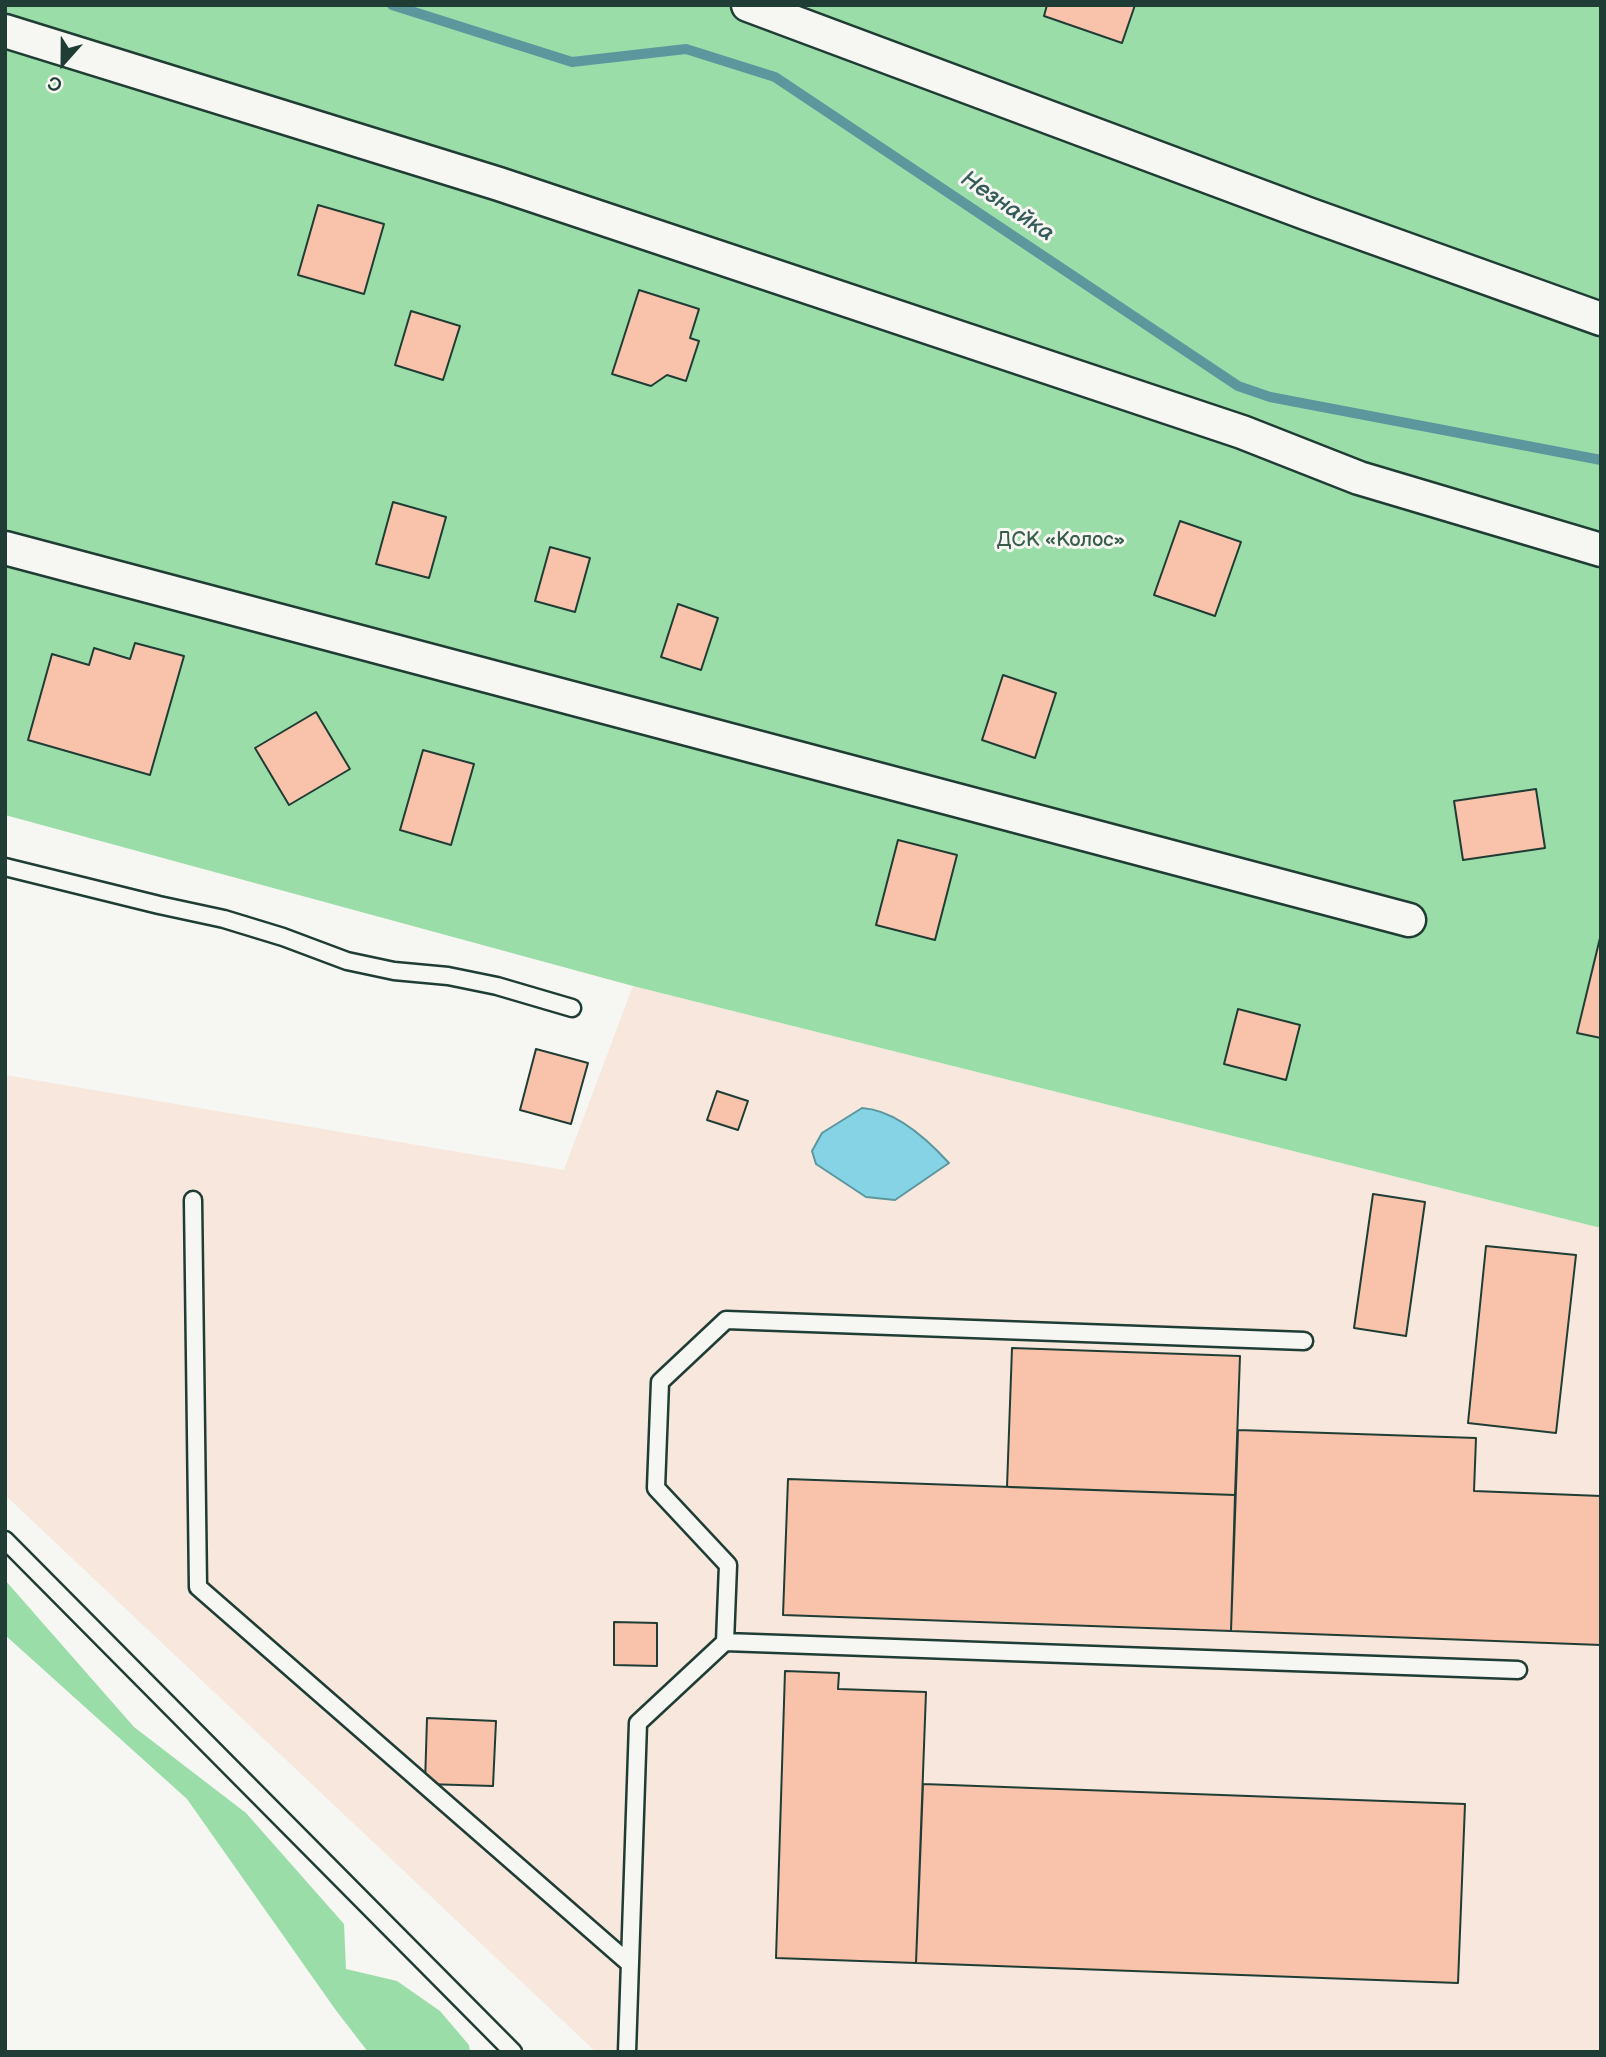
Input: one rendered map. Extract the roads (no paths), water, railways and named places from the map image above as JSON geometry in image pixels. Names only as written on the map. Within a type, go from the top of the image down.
[{"type":"street","points":[[748,5],[1308,214],[1601,319]]},
{"type":"street","points":[[5,31],[499,184],[1242,432],[1359,478],[1601,550]]},
{"type":"street","points":[[5,548],[1409,920]]},
{"type":"lane","points":[[5,867],[224,919],[347,961],[394,971],[448,976],[497,986],[572,1008]]},
{"type":"lane","points":[[193,1200],[198,1587],[630,1964]]},
{"type":"lane","points":[[627,2052],[638,1723],[725,1642],[728,1566],[656,1488],[660,1382],[726,1320],[1304,1341]]},
{"type":"lane","points":[[5,1540],[513,2052]]},
{"type":"lane","points":[[725,1642],[1517,1671]]},
{"type":"water","points":[[862,1108],[887,1114],[898,1120],[921,1136],[949,1163],[895,1200],[866,1197],[816,1164],[812,1151],[822,1133]]},
{"type":"waterway","name":"Незнайка","points":[[392,5],[572,62],[686,49],[775,77],[1238,386],[1270,397],[1601,460]]},
{"type":"park label","name":"ДСК «Колос»","points":[[1061,541]]}]
